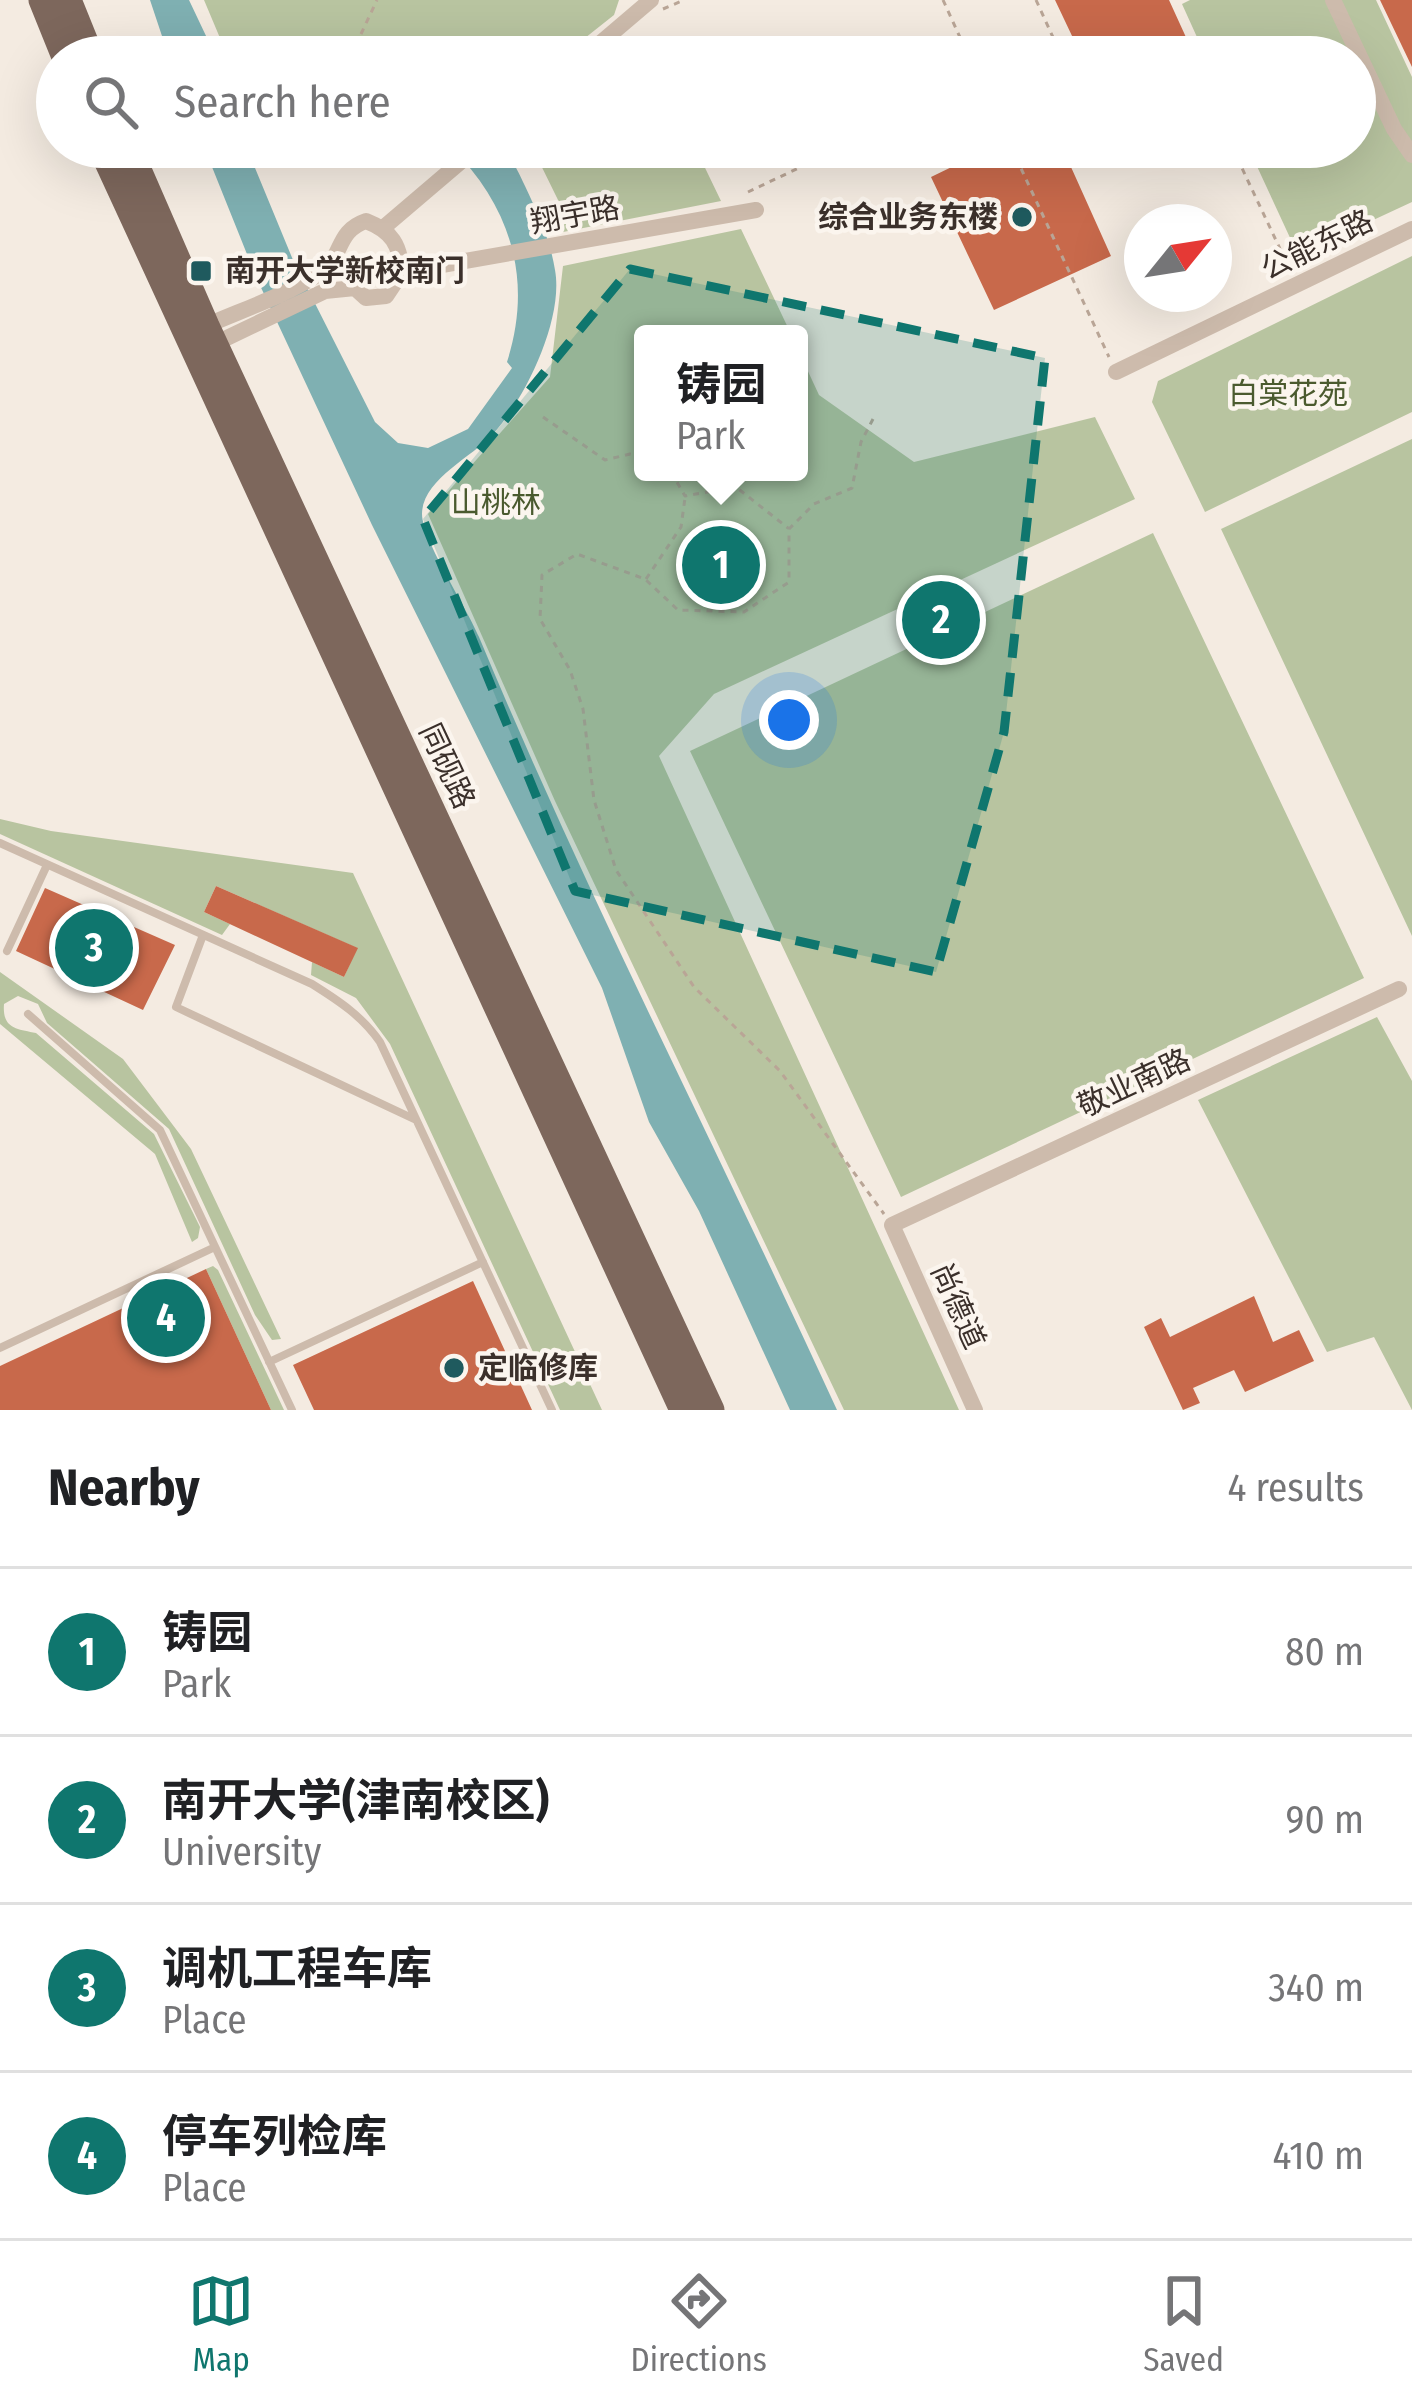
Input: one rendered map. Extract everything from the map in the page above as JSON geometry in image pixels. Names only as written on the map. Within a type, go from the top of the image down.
[{"type":"main road","points":[[42,0],[57,36]]},
{"type":"main road","points":[[68,0],[83,36]]},
{"type":"main road","name":"同砚路","points":[[112,168],[200,340],[711,1410]]},
{"type":"main road","name":"同砚路","points":[[136,168],[200,340],[683,1410]]},
{"type":"street","points":[[1334,0],[1351,36]]},
{"type":"street","points":[[613,36],[657,5]]},
{"type":"street","points":[[1376,90],[1412,154]]},
{"type":"street","points":[[383,228],[454,168]]},
{"type":"street","name":"翔宇路","points":[[402,272],[756,210]]},
{"type":"street","points":[[200,340],[322,283],[355,288],[377,300],[395,288],[402,272],[398,247],[383,228],[366,220],[352,226],[342,236],[339,254],[322,283]]},
{"type":"street","name":"公能东路","points":[[1116,372],[1412,229]]},
{"type":"street","points":[[339,254],[355,288]]},
{"type":"street","name":"敬业南路","points":[[892,1225],[1399,989]]},
{"type":"street","name":"尚德道","points":[[892,1225],[974,1410]]},
{"type":"lane","points":[[0,843],[312,984],[346,1004],[380,1042],[552,1410]]},
{"type":"lane","points":[[7,951],[47,865]]},
{"type":"lane","points":[[203,935],[176,1006],[417,1120]]},
{"type":"lane","points":[[28,1014],[160,1130],[292,1410]]},
{"type":"lane","points":[[0,1348],[215,1247]]},
{"type":"lane","points":[[269,1362],[483,1262]]},
{"type":"path","points":[[361,34],[376,0]]},
{"type":"path","points":[[657,5],[684,0]]},
{"type":"path","points":[[943,0],[959,36]]},
{"type":"path","points":[[1036,0],[1052,36]]},
{"type":"path","points":[[748,192],[799,168]]},
{"type":"path","points":[[1021,168],[1116,372]]},
{"type":"path","points":[[1242,168],[1297,284]]},
{"type":"path","points":[[543,417],[605,460],[634,455]]},
{"type":"path","points":[[873,419],[861,442],[852,488],[814,504],[789,529],[789,582],[744,612],[678,610],[645,579],[577,554],[542,575],[540,619],[570,670],[584,709],[594,800],[616,870],[694,987],[780,1071],[892,1225]]},
{"type":"path","points":[[645,579],[681,527],[686,496],[676,481]]},
{"type":"path","points":[[686,496],[736,487],[789,529]]},
{"type":"highlighted area","points":[[630,269],[1045,358],[1004,732],[936,972],[575,891],[423,519]]},
{"type":"green space","points":[[204,0],[619,0],[614,15],[588,36],[219,36]]},
{"type":"green space","points":[[1190,0],[1376,0],[1412,77],[1412,202],[1298,255],[1258,168],[1376,168],[1376,36],[1196,36],[1182,4]]},
{"type":"green space","points":[[542,168],[705,168],[721,201],[563,232],[559,202]]},
{"type":"green space","name":"山桃林","points":[[741,229],[787,325],[634,325],[634,481],[808,481],[808,371],[819,395],[914,462],[1095,417],[1135,499],[714,694],[659,756],[959,1410],[844,1410],[555,801],[428,514],[550,377],[563,266]]},
{"type":"green space","name":"白棠花苑","points":[[1412,256],[1412,412],[1205,512],[1152,402],[1158,381]]},
{"type":"green space","points":[[1412,439],[1412,936],[1221,529]]},
{"type":"green space","points":[[1153,533],[1364,978],[901,1197],[690,751]]},
{"type":"green space","points":[[0,819],[51,831],[353,873],[602,1410],[560,1410],[390,1044],[356,998],[311,975],[312,962],[344,977],[357,948],[216,886],[204,912],[230,924],[222,935],[0,834]]},
{"type":"green space","points":[[0,972],[123,1059],[191,1149],[281,1339],[272,1340],[255,1315],[169,1129],[47,1023],[38,1004],[18,996],[4,1004],[8,1023],[36,1033],[154,1134],[200,1227],[192,1242],[155,1154],[0,1024]]},
{"type":"green space","points":[[1377,1017],[1412,1081],[1412,1410],[1374,1337],[1327,1352],[1198,1100]]},
{"type":"green space","points":[[213,1266],[284,1410],[271,1410],[206,1269]]},
{"type":"water","points":[[150,0],[189,0],[206,36],[162,36]]},
{"type":"water","points":[[212,168],[255,168],[293,260],[375,422],[398,443],[428,448],[468,429],[512,368],[507,362],[518,303],[512,247],[489,195],[470,168],[518,170],[543,227],[555,270],[548,335],[505,420],[430,490],[422,514],[424,526],[837,1410],[790,1410],[699,1211],[649,1122],[602,988],[372,525],[257,279]]},
{"type":"building","points":[[1055,0],[1169,0],[1185,36],[1072,36]]},
{"type":"building","points":[[1380,0],[1412,0],[1412,67]]},
{"type":"building","name":"综合业务东楼","points":[[950,168],[1071,168],[1111,256],[994,310],[931,177]]},
{"type":"building","points":[[216,886],[358,948],[344,977],[204,912]]},
{"type":"building","points":[[45,888],[175,945],[143,1010],[16,951]]},
{"type":"building","points":[[206,1269],[271,1410],[0,1410],[0,1366]]},
{"type":"building","name":"定临修库","points":[[473,1281],[532,1410],[314,1410],[293,1365]]},
{"type":"building","points":[[1254,1296],[1273,1342],[1299,1330],[1314,1361],[1245,1392],[1234,1370],[1193,1388],[1200,1403],[1183,1410],[1144,1327],[1161,1318],[1170,1337]]},
{"type":"place","name":"综合业务东楼","points":[[1022,217]]},
{"type":"place","name":"南开大学新校南门","points":[[201,271]]},
{"type":"place","name":"铸园","points":[[721,565]]},
{"type":"place","name":"南开大学(津南校区)","points":[[941,620]]},
{"type":"place","name":"调机工程车库","points":[[94,948]]},
{"type":"place","name":"停车列检库","points":[[166,1318]]},
{"type":"place","name":"定临修库","points":[[454,1368]]}]
